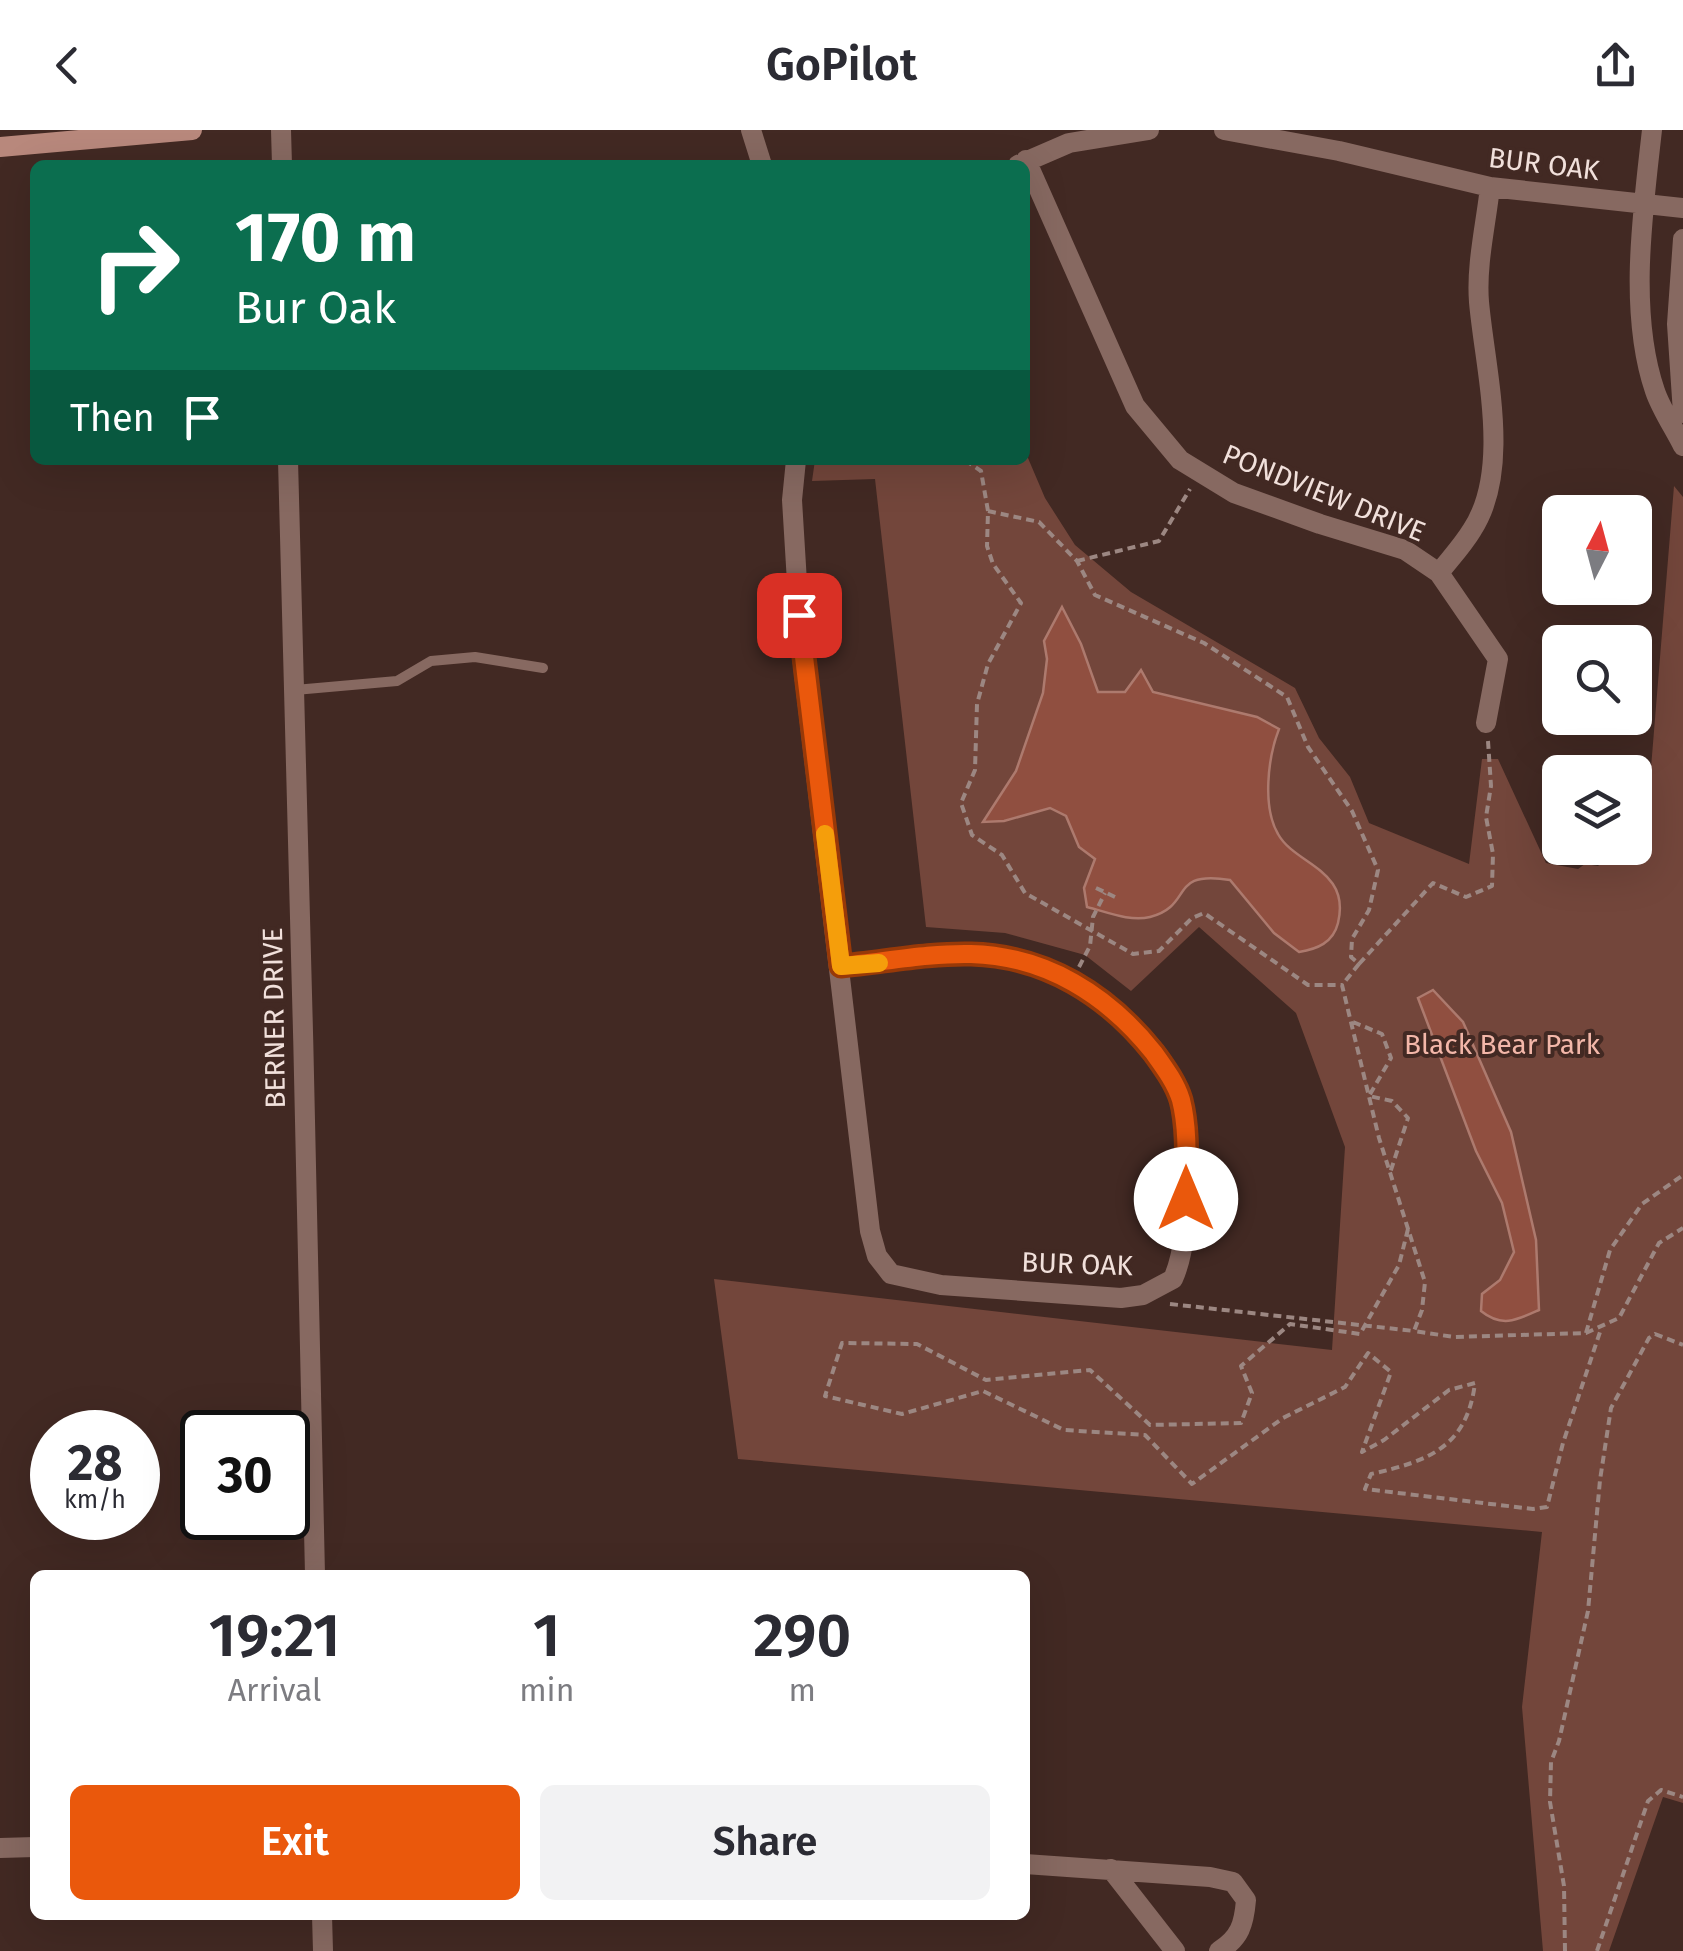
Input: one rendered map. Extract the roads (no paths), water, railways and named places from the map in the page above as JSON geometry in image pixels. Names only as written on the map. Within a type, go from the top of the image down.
[{"type":"street","points":[[0,147],[192,130]]},
{"type":"street","points":[[281,130],[282,160]]},
{"type":"street","points":[[751,130],[760,160]]},
{"type":"street","points":[[1029,160],[1068,143],[1149,130]]},
{"type":"street","name":"BUR OAK","points":[[1224,130],[1339,151],[1490,187],[1683,208]]},
{"type":"street","points":[[1652,130],[1644,203],[1640,330],[1655,392],[1683,446]]},
{"type":"street","name":"PONDVIEW DRIVE","points":[[1030,180],[1135,406],[1180,460],[1234,493],[1406,550],[1439,572],[1498,659],[1486,723]]},
{"type":"street","points":[[1439,572],[1474,528],[1486,500],[1490,470],[1494,415],[1479,298],[1490,187]]},
{"type":"street","points":[[1683,240],[1677,324],[1683,414]]},
{"type":"street","name":"BERNER DRIVE","points":[[288,465],[304,1154],[311,1272],[315,1570]]},
{"type":"street","name":"BUR OAK","points":[[796,465],[792,500],[801,648],[870,1231],[877,1256],[891,1274],[941,1285],[1121,1298],[1143,1295],[1173,1279],[1183,1237],[1186,1161],[1180,1097],[1165,1067],[1142,1038],[1090,991],[1072,980],[1007,957],[969,954],[841,966]]},
{"type":"street","points":[[0,1848],[30,1847]]},
{"type":"street","points":[[1030,1864],[1233,1882],[1246,1900],[1244,1926],[1219,1951]]},
{"type":"street","points":[[1111,1869],[1175,1951]]},
{"type":"street","points":[[322,1920],[323,1951]]},
{"type":"lane","points":[[294,690],[397,681],[431,660],[475,657],[543,668]]},
{"type":"park label","name":"Black Bear Park","points":[[1502,1044]]}]
